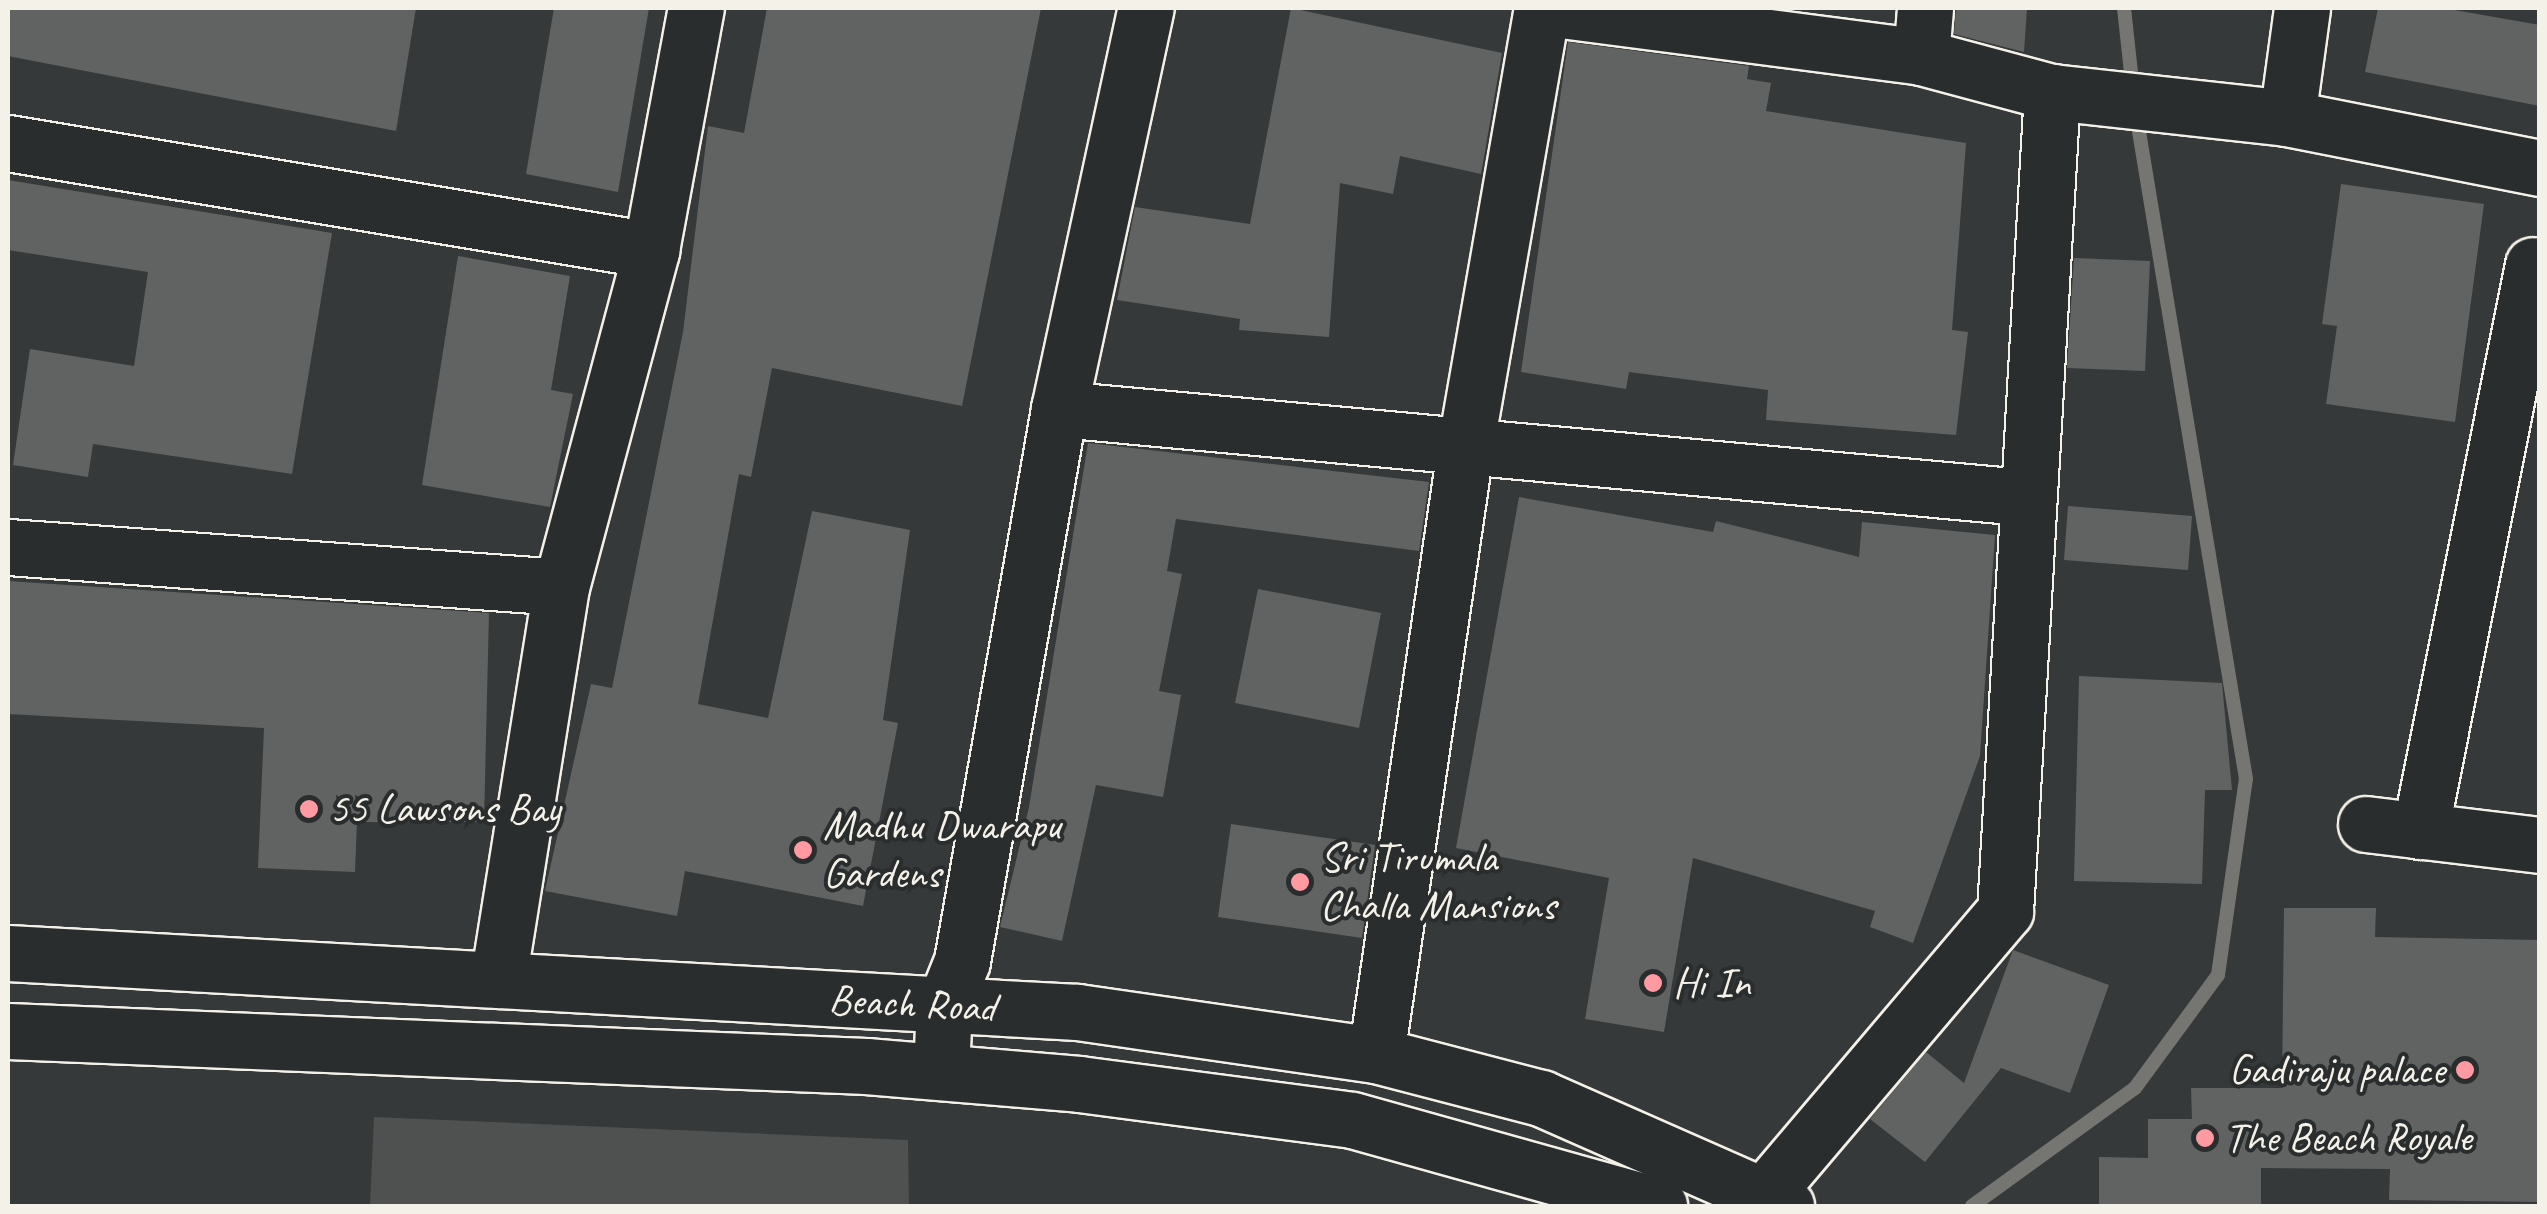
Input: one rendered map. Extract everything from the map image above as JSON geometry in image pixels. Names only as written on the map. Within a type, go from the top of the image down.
[{"type":"street","points":[[498,980],[561,587],[651,250],[696,8]]},
{"type":"street","points":[[941,1071],[944,1006],[962,960],[1059,409],[1146,8]]},
{"type":"street","points":[[1376,1056],[1466,442],[1544,8],[1923,32],[2078,95],[2263,116],[2540,168]]},
{"type":"street","points":[[2263,116],[2302,8]]},
{"type":"street","points":[[1776,1200],[2005,911],[2022,496],[2078,95]]},
{"type":"street","points":[[8,143],[651,250]]},
{"type":"street","points":[[2420,830],[2533,265]]},
{"type":"street","points":[[1059,409],[1466,442],[2022,496]]},
{"type":"street","points":[[8,547],[561,587]]},
{"type":"street","points":[[2366,824],[2540,845]]},
{"type":"street","name":"Beach Road","points":[[8,953],[1078,1012],[1376,1056],[1542,1098],[1776,1200]]},
{"type":"street","name":"Beach Road","points":[[8,1031],[941,1071],[1352,1120],[1659,1206]]},
{"type":"shaded area","points":[[374,1117],[908,1140],[909,1206],[370,1206]]},
{"type":"building","points":[[8,8],[416,8],[396,131],[8,56]]},
{"type":"building","points":[[554,8],[649,8],[618,192],[526,174]]},
{"type":"building","points":[[767,8],[1041,8],[962,406],[772,368],[751,477],[739,474],[698,704],[768,718],[812,511],[910,530],[883,720],[898,723],[863,906],[685,871],[677,916],[545,891],[591,684],[612,688],[683,332],[708,126],[744,133]]},
{"type":"building","points":[[1291,8],[1502,53],[1481,174],[1400,156],[1393,194],[1340,183],[1329,337],[1239,330],[1240,319],[1117,300],[1135,207],[1250,224]]},
{"type":"building","points":[[1956,8],[2027,8],[2024,52],[1954,34]]},
{"type":"building","points":[[2378,8],[2443,8],[2540,25],[2540,106],[2365,72]]},
{"type":"building","points":[[1568,42],[1749,66],[1747,79],[1771,83],[1766,111],[1966,143],[1952,330],[1968,332],[1956,435],[1766,420],[1768,390],[1629,372],[1626,389],[1521,372]]},
{"type":"building","points":[[8,180],[332,233],[292,474],[93,444],[88,477],[13,465],[30,349],[134,366],[148,272],[8,250]]},
{"type":"building","points":[[2341,184],[2484,204],[2455,422],[2326,404],[2337,326],[2322,324]]},
{"type":"building","points":[[458,256],[570,276],[551,390],[573,394],[550,507],[422,485]]},
{"type":"building","points":[[2074,258],[2150,261],[2145,371],[2067,368]]},
{"type":"building","points":[[1088,443],[1429,482],[1419,551],[1176,519],[1167,571],[1182,574],[1159,691],[1181,695],[1163,797],[1096,785],[1062,941],[1000,927],[1029,807]]},
{"type":"building","points":[[1519,497],[1713,532],[1716,521],[1859,557],[1862,522],[1995,535],[1980,756],[1913,943],[1870,927],[1875,911],[1693,858],[1664,1032],[1585,1019],[1609,878],[1456,848]]},
{"type":"building","points":[[2068,506],[2192,516],[2188,570],[2064,560]]},
{"type":"building","points":[[8,581],[489,613],[484,822],[357,822],[355,872],[258,868],[264,728],[8,714]]},
{"type":"building","points":[[1258,589],[1381,613],[1359,728],[1235,703]]},
{"type":"building","points":[[2079,676],[2222,683],[2232,790],[2205,790],[2202,884],[2074,881]]},
{"type":"building","name":"Sri Tirumala Challa Mansions","points":[[1231,824],[1375,845],[1362,938],[1218,917]]},
{"type":"building","points":[[2284,908],[2376,908],[2375,937],[2540,940],[2540,1202],[2389,1200],[2390,1169],[2261,1168],[2261,1206],[2099,1206],[2099,1157],[2148,1158],[2148,1119],[2192,1119],[2191,1088],[2282,1088]]},
{"type":"building","points":[[2013,950],[2109,985],[2070,1093],[2001,1068],[1925,1162],[1870,1119],[1926,1052],[1964,1083]]},
{"type":"waterway","points":[[2124,8],[2133,91]]},
{"type":"waterway","points":[[1972,1206],[2135,1088],[2218,975],[2246,779],[2136,113]]},
{"type":"place","name":"55 Lawsons Bay","points":[[309,809]]},
{"type":"place","name":"Madhu Dwarapu Gardens","points":[[803,850]]},
{"type":"place","name":"Sri Tirumala Challa Mansions","points":[[1300,882]]},
{"type":"place","name":"Hi In","points":[[1653,983]]},
{"type":"place","name":"Gadiraju palace","points":[[2465,1070]]},
{"type":"place","name":"The Beach Royale","points":[[2205,1138]]}]
